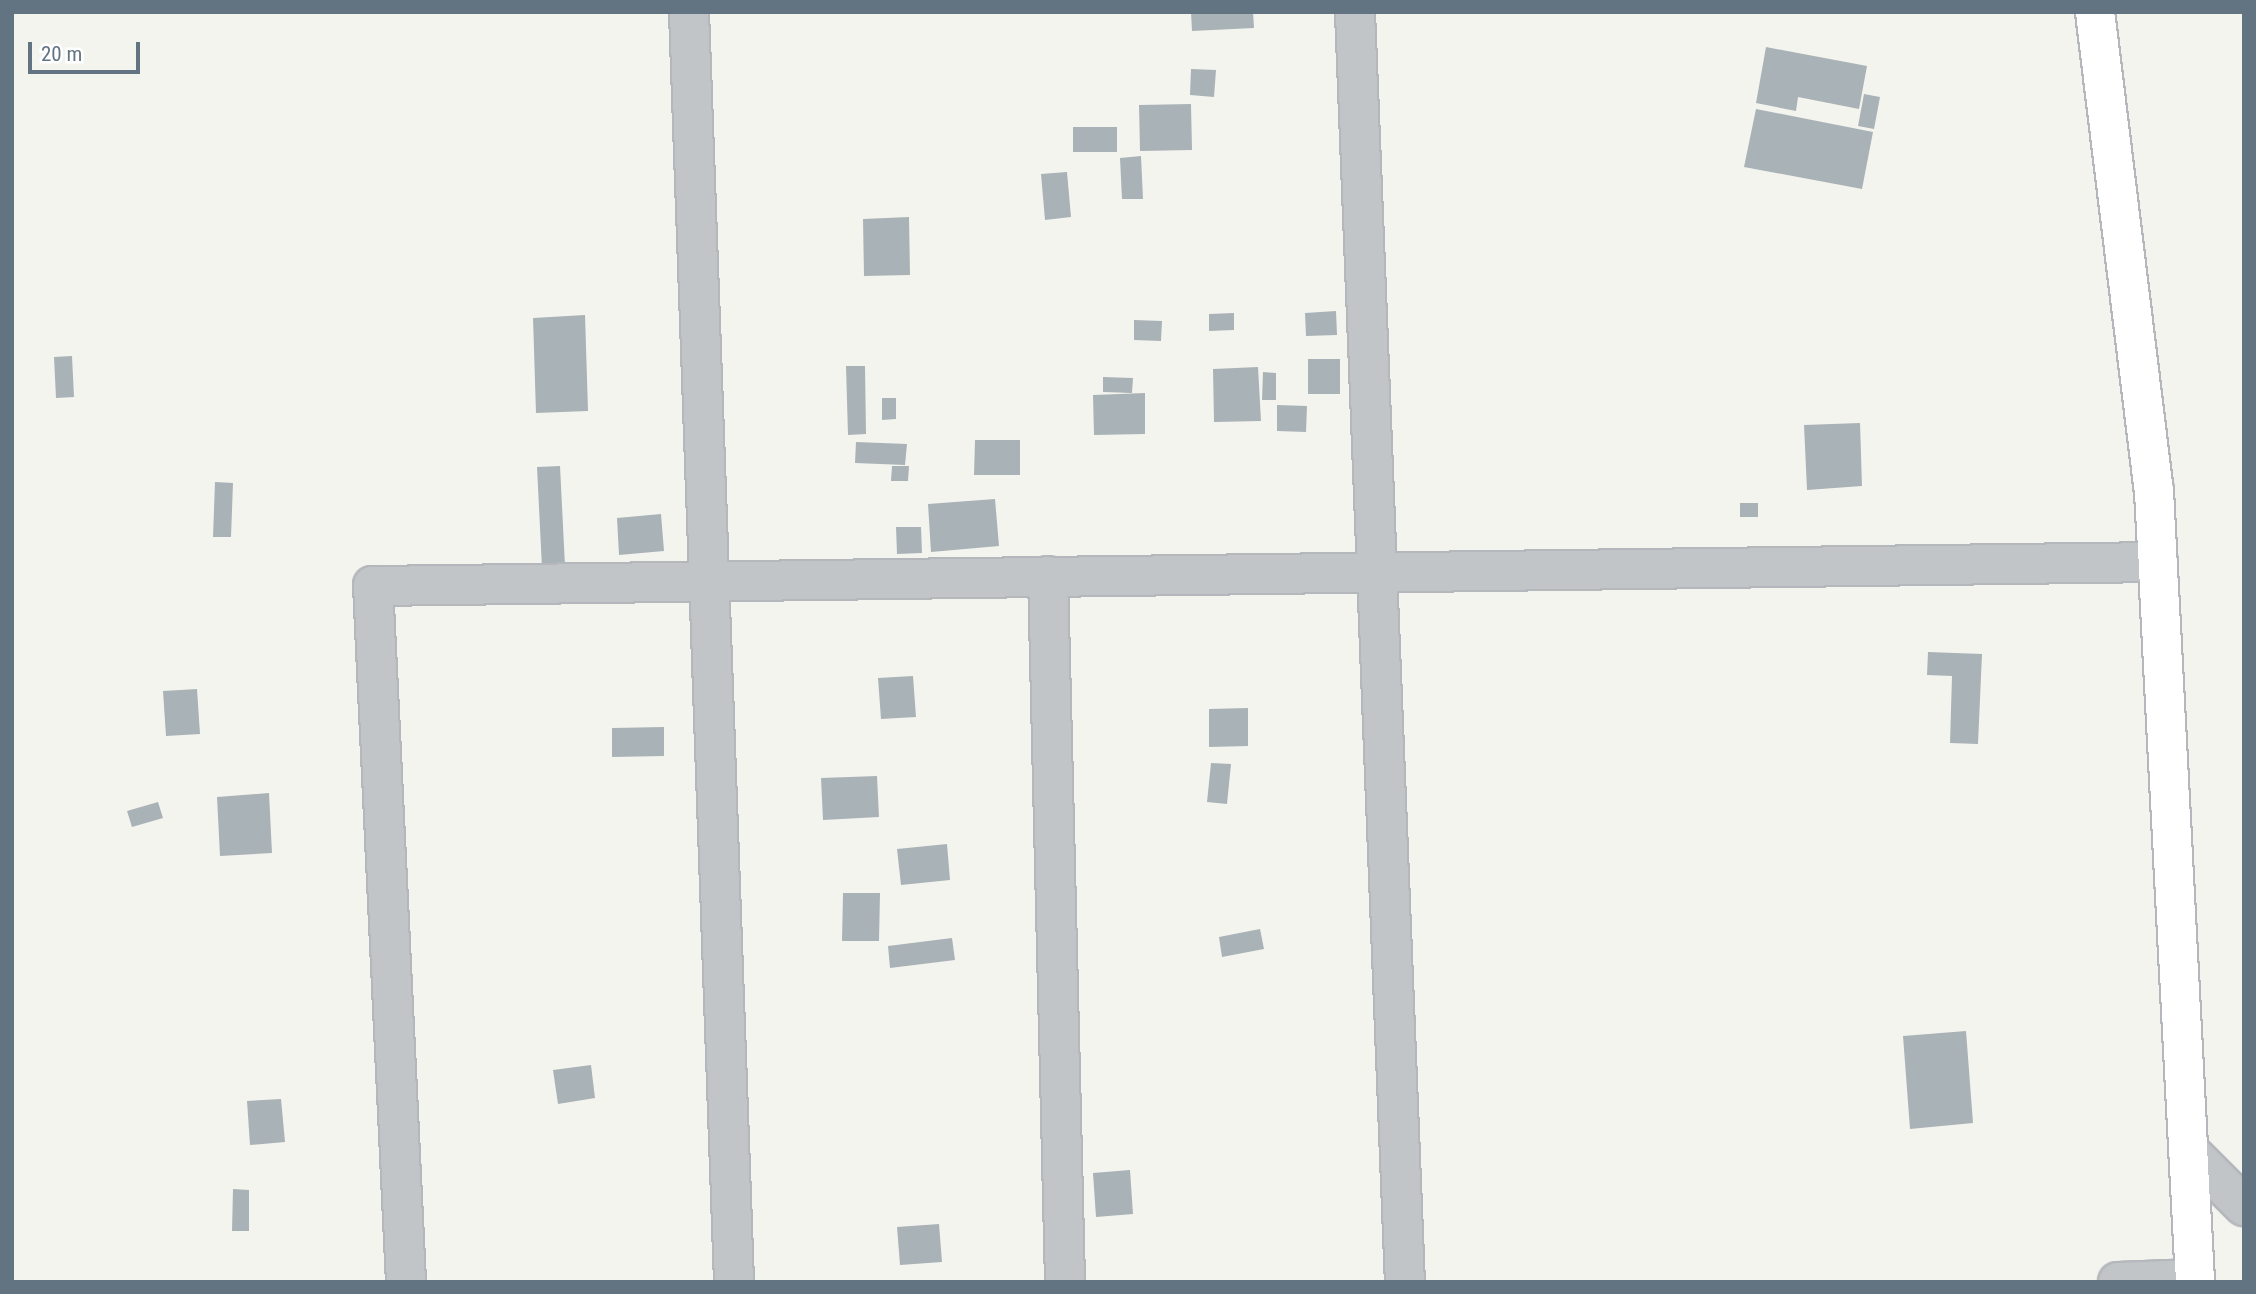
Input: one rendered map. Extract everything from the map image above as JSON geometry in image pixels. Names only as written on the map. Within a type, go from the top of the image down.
[{"type":"main road","points":[[2095,12],[2154,491],[2195,1280]]},
{"type":"street","points":[[688,12],[734,1282]]},
{"type":"street","points":[[1355,12],[1405,1282]]},
{"type":"street","points":[[405,1282],[373,586],[2158,562]]},
{"type":"street","points":[[1048,576],[1065,1282]]},
{"type":"street","points":[[2189,1151],[2244,1206]]},
{"type":"street","points":[[2118,1282],[2195,1280]]},
{"type":"building","points":[[1191,12],[1253,12],[1254,28],[1192,31]]},
{"type":"building","points":[[1766,47],[1867,66],[1859,109],[1798,97],[1796,111],[1756,103]]},
{"type":"building","points":[[1191,69],[1216,70],[1214,97],[1190,95]]},
{"type":"building","points":[[1864,94],[1880,97],[1874,129],[1858,126]]},
{"type":"building","points":[[1191,104],[1192,150],[1140,151],[1139,105]]},
{"type":"building","points":[[1756,109],[1873,132],[1862,189],[1744,167]]},
{"type":"building","points":[[1073,127],[1117,127],[1117,152],[1073,152]]},
{"type":"building","points":[[1141,156],[1143,199],[1122,199],[1120,158]]},
{"type":"building","points":[[1067,172],[1071,217],[1045,220],[1041,174]]},
{"type":"building","points":[[909,217],[910,275],[864,276],[863,219]]},
{"type":"building","points":[[1336,311],[1337,335],[1306,336],[1305,313]]},
{"type":"building","points":[[1234,313],[1234,330],[1209,331],[1209,314]]},
{"type":"building","points":[[585,315],[588,411],[536,413],[533,318]]},
{"type":"building","points":[[1134,320],[1162,321],[1161,341],[1134,340]]},
{"type":"building","points":[[72,356],[74,397],[56,398],[54,357]]},
{"type":"building","points":[[1308,359],[1340,359],[1340,394],[1308,394]]},
{"type":"building","points":[[846,366],[865,366],[866,434],[848,435]]},
{"type":"building","points":[[1258,367],[1261,421],[1214,422],[1213,369]]},
{"type":"building","points":[[1263,372],[1276,373],[1276,400],[1262,400]]},
{"type":"building","points":[[1103,377],[1133,378],[1132,393],[1103,392]]},
{"type":"building","points":[[1145,393],[1145,434],[1094,435],[1093,395]]},
{"type":"building","points":[[882,398],[896,398],[896,419],[882,420]]},
{"type":"building","points":[[1277,405],[1307,406],[1306,432],[1277,431]]},
{"type":"building","points":[[1860,423],[1862,486],[1807,490],[1804,425]]},
{"type":"building","points":[[975,440],[1020,440],[1020,475],[974,475]]},
{"type":"building","points":[[856,442],[907,444],[905,465],[855,463]]},
{"type":"building","points":[[560,466],[565,566],[542,568],[537,467]]},
{"type":"building","points":[[892,466],[909,466],[908,481],[891,481]]},
{"type":"building","points":[[215,482],[233,483],[231,537],[213,537]]},
{"type":"building","points":[[995,499],[999,546],[931,552],[928,504]]},
{"type":"building","points":[[1740,503],[1758,503],[1758,517],[1740,517]]},
{"type":"building","points":[[661,514],[664,551],[619,555],[617,518]]},
{"type":"building","points":[[896,527],[921,527],[922,553],[897,554]]},
{"type":"building","points":[[1928,652],[1982,654],[1978,744],[1950,743],[1952,676],[1927,675]]},
{"type":"building","points":[[913,676],[916,717],[881,719],[878,678]]},
{"type":"building","points":[[197,689],[200,734],[166,736],[163,691]]},
{"type":"building","points":[[1248,708],[1248,746],[1209,747],[1209,709]]},
{"type":"building","points":[[664,727],[664,756],[612,757],[612,728]]},
{"type":"building","points":[[1211,763],[1231,764],[1227,804],[1207,802]]},
{"type":"building","points":[[877,776],[879,817],[823,820],[821,778]]},
{"type":"building","points":[[269,793],[272,853],[220,856],[217,797]]},
{"type":"building","points":[[158,802],[163,818],[132,827],[127,811]]},
{"type":"building","points":[[947,844],[950,880],[901,885],[897,849]]},
{"type":"building","points":[[843,893],[880,893],[879,941],[842,941]]},
{"type":"building","points":[[1260,929],[1264,949],[1222,957],[1219,937]]},
{"type":"building","points":[[952,938],[955,960],[890,968],[888,946]]},
{"type":"building","points":[[1966,1031],[1973,1123],[1910,1129],[1903,1036]]},
{"type":"building","points":[[591,1065],[595,1098],[558,1104],[553,1070]]},
{"type":"building","points":[[281,1099],[285,1142],[250,1145],[247,1101]]},
{"type":"building","points":[[1130,1170],[1133,1214],[1096,1217],[1093,1173]]},
{"type":"building","points":[[233,1189],[249,1190],[249,1231],[232,1231]]},
{"type":"building","points":[[939,1224],[942,1262],[900,1265],[897,1227]]}]
